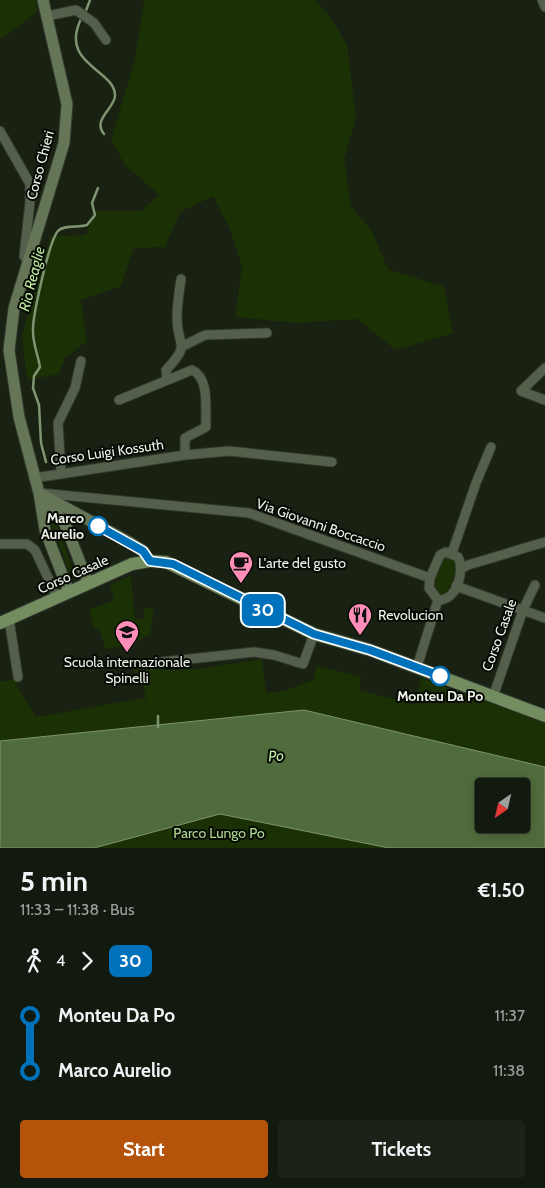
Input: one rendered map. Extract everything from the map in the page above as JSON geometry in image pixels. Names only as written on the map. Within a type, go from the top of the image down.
[{"type":"main road","name":"Corso Chieri","points":[[40,493],[34,478],[18,417],[9,350],[14,308],[64,143],[66,124],[67,104],[43,0]]},
{"type":"main road","points":[[40,493],[130,542],[143,551],[150,561]]},
{"type":"main road","points":[[40,493],[68,530],[88,583]]},
{"type":"main road","points":[[40,493],[45,530],[63,594]]},
{"type":"main road","points":[[68,530],[70,511]]},
{"type":"main road","name":"Corso Casale","points":[[5,621],[132,564],[150,561],[173,564],[314,634],[370,650],[545,716]]},
{"type":"street","points":[[542,0],[545,7]]},
{"type":"street","points":[[47,16],[76,10],[83,14],[106,40]]},
{"type":"street","name":"Corso Chieri","points":[[0,131],[30,184],[24,256],[29,262]]},
{"type":"street","points":[[181,279],[177,320],[183,346]]},
{"type":"street","points":[[167,380],[166,370],[177,358],[183,346],[205,335],[267,333]]},
{"type":"street","points":[[61,473],[58,423],[75,388],[82,361]]},
{"type":"street","points":[[545,368],[521,390],[545,400]]},
{"type":"street","name":"Corso Luigi Kossuth","points":[[119,400],[192,370],[198,373],[204,382],[206,427],[185,438],[185,455]]},
{"type":"street","points":[[452,553],[476,483],[491,447]]},
{"type":"street","name":"Corso Luigi Kossuth","points":[[34,478],[185,455],[229,451],[332,462]]},
{"type":"street","name":"Via Giovanni Boccaccio","points":[[40,493],[80,495],[249,513],[430,578]]},
{"type":"street","points":[[70,511],[80,495]]},
{"type":"street","points":[[461,569],[468,564],[545,542]]},
{"type":"street","points":[[0,544],[26,544],[35,550],[63,594]]},
{"type":"street","points":[[446,552],[452,553],[458,557],[461,569],[456,586],[451,596],[445,600],[438,600],[429,588],[430,578],[440,555],[446,552]]},
{"type":"street","name":"Corso Casale","points":[[493,696],[522,610],[534,585]]},
{"type":"street","points":[[456,586],[545,618]]},
{"type":"street","points":[[417,667],[438,600]]},
{"type":"street","points":[[5,621],[18,677]]},
{"type":"street","points":[[162,662],[254,652],[274,655],[303,664],[314,634]]},
{"type":"green space","points":[[0,0],[36,0],[37,12],[0,40]]},
{"type":"green space","points":[[144,0],[315,0],[331,18],[347,45],[356,118],[344,159],[351,207],[371,229],[388,269],[444,287],[453,333],[396,350],[357,319],[296,323],[235,317],[242,266],[230,229],[213,196],[180,212],[165,247],[134,248],[121,286],[81,300],[87,341],[65,358],[59,374],[27,380],[22,336],[51,236],[86,235],[93,211],[141,211],[159,195],[125,165],[111,140],[135,59]]},
{"type":"green space","points":[[51,518],[55,519],[76,579],[72,579],[50,521]]},
{"type":"green space","points":[[445,557],[454,558],[455,568],[451,585],[448,590],[440,595],[434,585],[439,564]]},
{"type":"green space","points":[[131,576],[135,620],[144,618],[143,607],[154,610],[150,634],[132,645],[106,649],[99,629],[94,630],[89,610],[114,600],[110,584]]},
{"type":"green space","points":[[150,657],[153,662],[164,665],[164,670],[199,669],[262,659],[266,693],[284,691],[313,680],[317,666],[361,677],[359,690],[415,705],[421,678],[545,723],[545,767],[304,710],[0,741],[0,682],[16,679],[17,686],[36,717],[145,698],[147,704],[141,673],[135,674],[129,661]]},
{"type":"green space","name":"Parco Lungo Po","points":[[220,814],[383,846],[389,848],[94,848]]},
{"type":"water","name":"Po","points":[[304,710],[545,767],[545,848],[389,848],[220,814],[94,848],[0,848],[0,741]]},
{"type":"waterway","name":"Rio Reaglie","points":[[85,13],[90,0]]},
{"type":"waterway","name":"Rio Reaglie","points":[[82,17],[76,33],[77,46],[82,56],[107,79],[113,87],[115,96],[114,101],[102,119],[101,129],[104,134]]},
{"type":"waterway","name":"Rio Reaglie","points":[[46,462],[41,443],[39,405],[33,388],[34,376],[40,367],[33,332],[38,297],[54,238],[61,229],[87,225],[95,215],[92,203],[98,188]]},
{"type":"waterway","name":"Rio Reaglie","points":[[158,716],[158,727]]},
{"type":"bus line","name":"30","points":[[98,526],[130,542],[143,551],[150,561],[173,564],[297,627],[314,634],[370,650],[440,676]]},
{"type":"place","name":"Marco Aurelio","points":[[98,526]]},
{"type":"place","name":"L'arte del gusto","points":[[241,584]]},
{"type":"place","name":"Revolucion","points":[[360,636]]},
{"type":"place","name":"Scuola internazionale Spinelli","points":[[127,653]]},
{"type":"place","name":"Monteu Da Po","points":[[440,676]]}]
